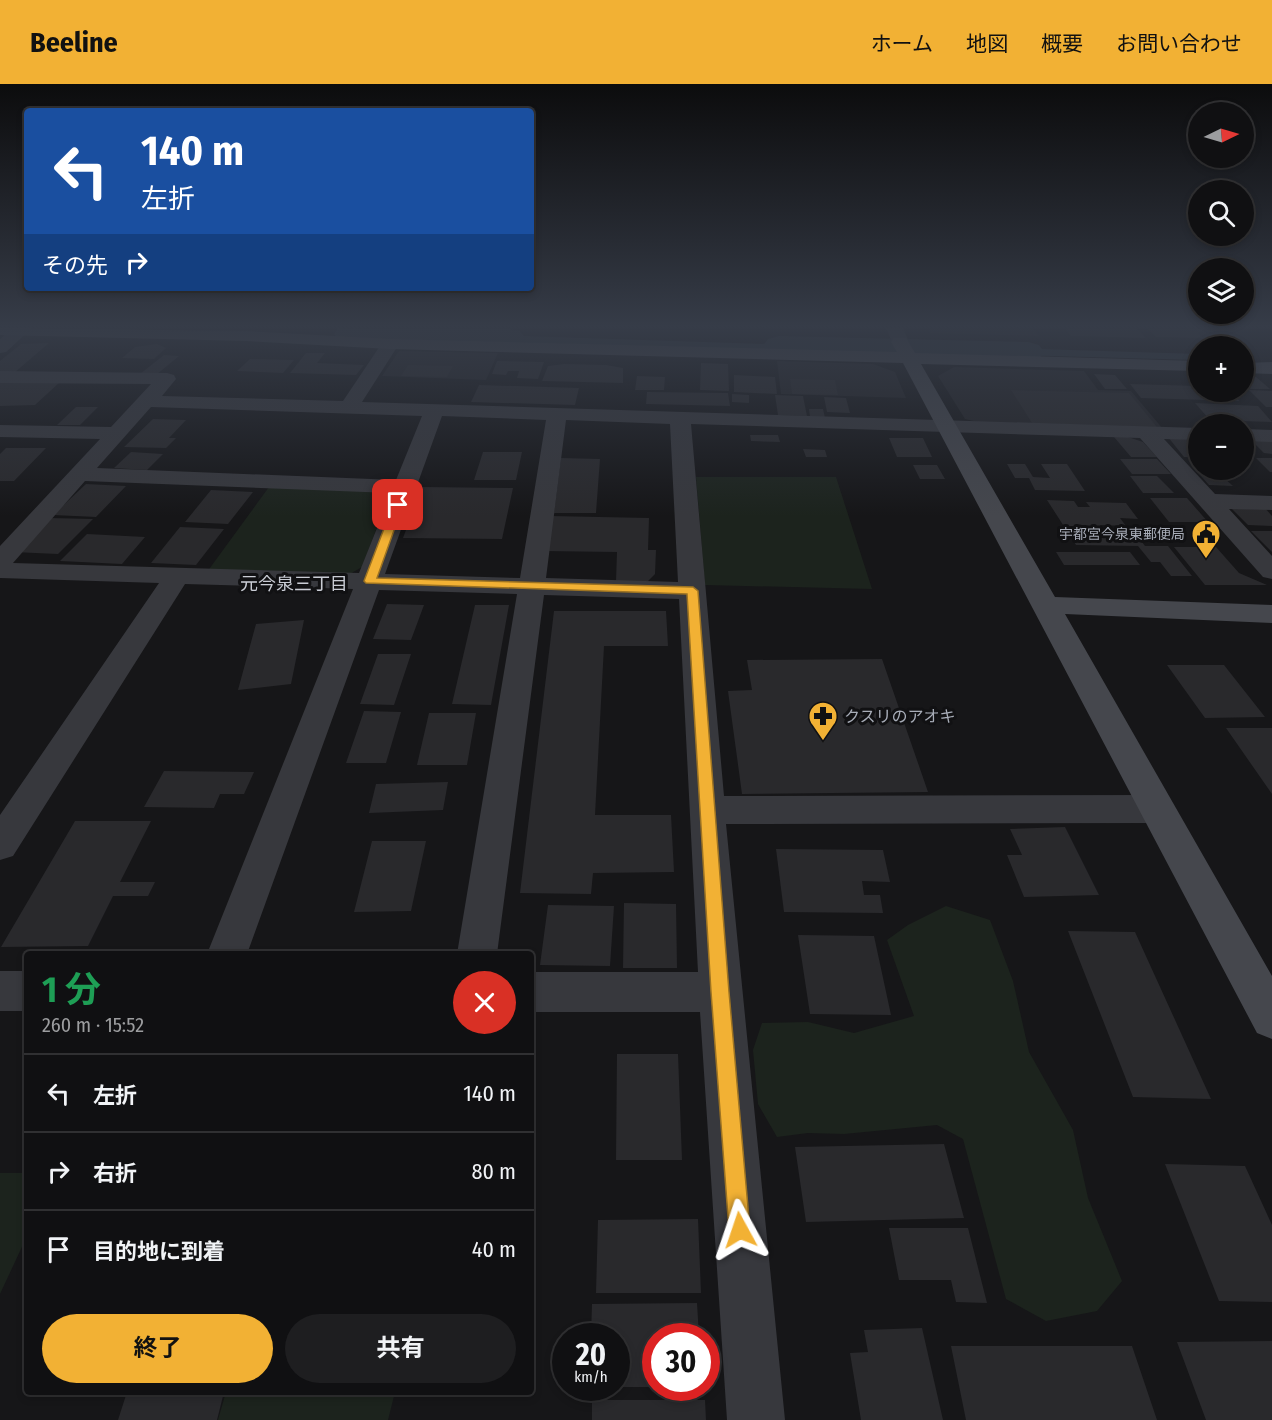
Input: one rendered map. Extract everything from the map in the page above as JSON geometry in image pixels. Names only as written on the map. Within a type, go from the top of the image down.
[{"type":"street","points":[[0,561],[157,390]]},
{"type":"street","points":[[348,408],[359,390]]},
{"type":"street","points":[[929,390],[946,426],[1272,1018]]},
{"type":"street","points":[[147,402],[1188,434]]},
{"type":"street","points":[[227,951],[434,411]]},
{"type":"street","points":[[477,951],[557,415]]},
{"type":"street","points":[[680,419],[720,992],[756,1420]]},
{"type":"street","points":[[0,431],[117,433]]},
{"type":"street","points":[[1146,432],[1272,571]]},
{"type":"street","points":[[1254,435],[1272,436]]},
{"type":"street","points":[[80,474],[405,487]]},
{"type":"street","points":[[1207,501],[1272,503]]},
{"type":"street","points":[[0,570],[693,591]]},
{"type":"street","points":[[0,845],[177,575]]},
{"type":"street","points":[[1045,605],[1272,614]]},
{"type":"street","points":[[708,810],[1157,809]]},
{"type":"street","points":[[0,991],[24,991]]},
{"type":"street","points":[[534,992],[720,992]]},
{"type":"shaded area","points":[[781,390],[903,390],[906,398],[781,394]]},
{"type":"shaded area","points":[[947,390],[1131,391],[1163,429],[982,423],[965,419]]},
{"type":"shaded area","points":[[696,477],[836,477],[872,589],[705,585]]},
{"type":"shaded area","points":[[269,487],[381,490],[389,496],[362,567],[348,575],[207,572]]},
{"type":"shaded area","points":[[946,906],[990,920],[1013,981],[1029,1052],[1073,1130],[1088,1198],[1122,1281],[1097,1311],[1046,1321],[1006,1299],[963,1139],[937,1125],[844,1134],[808,1133],[777,1137],[758,1104],[753,1050],[762,1023],[808,1022],[854,1033],[914,1016],[887,940],[908,925]]},
{"type":"shaded area","points":[[0,1173],[24,1173],[24,1242],[0,1294]]},
{"type":"shaded area","points":[[225,1395],[394,1395],[388,1420],[218,1420]]},
{"type":"building","points":[[0,390],[51,390],[35,405],[0,406]]},
{"type":"building","points":[[476,390],[578,390],[575,405],[471,402]]},
{"type":"building","points":[[777,390],[777,394],[734,392]]},
{"type":"building","points":[[792,390],[837,390],[838,395],[792,394]]},
{"type":"building","points":[[1011,390],[1129,393],[1157,427],[1032,423]]},
{"type":"building","points":[[1135,390],[1188,390],[1188,399],[1141,398]]},
{"type":"building","points":[[1254,390],[1272,391],[1272,407],[1266,407],[1254,395]]},
{"type":"building","points":[[647,392],[728,393],[730,406],[646,404]]},
{"type":"building","points":[[732,394],[749,395],[749,403],[732,402]]},
{"type":"building","points":[[775,395],[803,396],[807,416],[778,415]]},
{"type":"building","points":[[824,397],[846,398],[850,413],[827,412]]},
{"type":"building","points":[[1195,403],[1258,406],[1272,422],[1254,421],[1254,414],[1205,414]]},
{"type":"building","points":[[76,407],[98,407],[80,425],[57,425]]},
{"type":"building","points":[[809,409],[823,409],[825,418],[810,417]]},
{"type":"building","points":[[153,419],[186,420],[169,438],[176,438],[166,448],[124,447]]},
{"type":"building","points":[[750,435],[778,435],[780,442],[751,441]]},
{"type":"building","points":[[1114,437],[1128,437],[1143,442],[1157,457],[1131,457]]},
{"type":"building","points":[[1168,437],[1188,438],[1188,457],[1184,457]]},
{"type":"building","points":[[889,438],[923,438],[932,457],[897,457]]},
{"type":"building","points":[[1254,440],[1272,441],[1272,454],[1264,453]]},
{"type":"building","points":[[6,448],[46,448],[14,481],[0,481],[0,454]]},
{"type":"building","points":[[803,449],[825,450],[827,457],[806,457]]},
{"type":"building","points":[[131,452],[163,454],[147,470],[114,468]]},
{"type":"building","points":[[483,452],[522,452],[516,480],[474,480]]},
{"type":"building","points":[[561,458],[600,459],[596,513],[554,513]]},
{"type":"building","points":[[1256,458],[1272,458],[1272,472],[1270,472]]},
{"type":"building","points":[[1120,459],[1157,459],[1171,474],[1132,474]]},
{"type":"building","points":[[1007,464],[1025,464],[1033,477],[1050,478],[1041,464],[1067,464],[1085,491],[1035,490],[1029,478],[1015,478]]},
{"type":"building","points":[[913,465],[937,465],[945,479],[920,479]]},
{"type":"building","points":[[1130,476],[1157,476],[1174,493],[1143,493]]},
{"type":"building","points":[[1205,480],[1226,480],[1233,486],[1209,485]]},
{"type":"building","points":[[86,484],[126,486],[96,517],[53,515]]},
{"type":"building","points":[[422,487],[513,488],[502,539],[403,538]]},
{"type":"building","points":[[211,490],[253,492],[228,524],[185,522]]},
{"type":"building","points":[[1150,498],[1187,498],[1208,522],[1169,522]]},
{"type":"building","points":[[1047,500],[1074,501],[1078,507],[1090,507],[1086,502],[1126,503],[1138,519],[1120,518],[1126,526],[1100,525],[1105,533],[1135,533],[1145,546],[1168,546],[1192,576],[1171,576],[1160,562],[1151,562],[1138,546],[1076,545]]},
{"type":"building","points":[[1231,508],[1265,508],[1272,516],[1272,526],[1248,525]]},
{"type":"building","points":[[550,516],[649,518],[648,550],[656,550],[655,574],[648,581],[616,581],[617,552],[543,551]]},
{"type":"building","points":[[50,518],[93,519],[58,554],[13,552]]},
{"type":"building","points":[[180,527],[224,529],[196,565],[151,563]]},
{"type":"building","points":[[1251,531],[1272,531],[1272,552]]},
{"type":"building","points":[[87,534],[145,537],[122,564],[60,561]]},
{"type":"building","name":"宇都宮今泉東郵便局","points":[[1174,547],[1216,547],[1239,573],[1267,585],[1205,585]]},
{"type":"building","points":[[1056,552],[1130,552],[1140,565],[1064,565]]},
{"type":"building","points":[[387,604],[424,605],[411,640],[373,639]]},
{"type":"building","points":[[475,605],[509,605],[491,705],[452,704]]},
{"type":"building","points":[[554,611],[666,611],[668,646],[604,646],[595,815],[671,815],[674,872],[593,873],[591,894],[520,893]]},
{"type":"building","points":[[304,620],[291,684],[238,690],[256,624]]},
{"type":"building","points":[[378,654],[411,654],[394,705],[360,704]]},
{"type":"building","name":"クスリのアオキ","points":[[882,659],[928,792],[742,794],[728,691],[752,690],[747,660]]},
{"type":"building","points":[[1167,665],[1224,665],[1265,717],[1205,718]]},
{"type":"building","points":[[364,711],[401,712],[386,763],[346,763]]},
{"type":"building","points":[[429,713],[476,713],[467,765],[417,765]]},
{"type":"building","points":[[1226,728],[1272,728],[1272,794]]},
{"type":"building","points":[[164,771],[254,772],[244,794],[220,794],[214,808],[144,807]]},
{"type":"building","points":[[448,782],[443,810],[369,813],[376,784]]},
{"type":"building","points":[[75,821],[151,821],[120,882],[155,882],[148,896],[113,896],[88,946],[1,947]]},
{"type":"building","points":[[1065,827],[1099,895],[1024,897],[1007,855],[1022,855],[1010,829]]},
{"type":"building","points":[[372,841],[426,841],[411,911],[354,912]]},
{"type":"building","points":[[776,849],[883,850],[890,882],[862,881],[864,895],[880,895],[883,913],[784,912]]},
{"type":"building","points":[[624,903],[676,904],[677,968],[623,968]]},
{"type":"building","points":[[548,905],[614,906],[610,966],[540,965]]},
{"type":"building","points":[[1068,931],[1135,932],[1211,1099],[1133,1097]]},
{"type":"building","points":[[798,935],[874,936],[891,1015],[810,1014]]},
{"type":"building","points":[[617,1054],[678,1054],[682,1160],[616,1160]]},
{"type":"building","points":[[944,1144],[964,1218],[806,1222],[795,1147]]},
{"type":"building","points":[[1165,1164],[1245,1166],[1272,1225],[1272,1302],[1219,1301]]},
{"type":"building","points":[[698,1219],[701,1293],[596,1293],[598,1220]]},
{"type":"building","points":[[889,1228],[968,1228],[987,1303],[956,1302],[951,1280],[899,1280]]},
{"type":"building","points":[[697,1303],[698,1323],[642,1323],[642,1387],[630,1387],[630,1323],[591,1323],[592,1304]]},
{"type":"building","points":[[922,1328],[943,1420],[861,1420],[850,1353],[868,1352],[864,1330]]},
{"type":"building","points":[[1272,1341],[1272,1420],[1206,1420],[1177,1342]]},
{"type":"building","points":[[951,1346],[1132,1346],[1157,1420],[966,1420]]},
{"type":"building","points":[[126,1395],[223,1395],[217,1420],[118,1420]]},
{"type":"building","points":[[592,1401],[705,1401],[706,1420],[592,1420]]},
{"type":"place","name":"宇都宮今泉東郵便局","points":[[1206,560]]},
{"type":"place","name":"クスリのアオキ","points":[[823,742]]},
{"type":"district","name":"元今泉三丁目","points":[[294,584]]},
{"type":"route","points":[[398,505],[370,581],[693,591],[720,992],[740,1230]]}]
